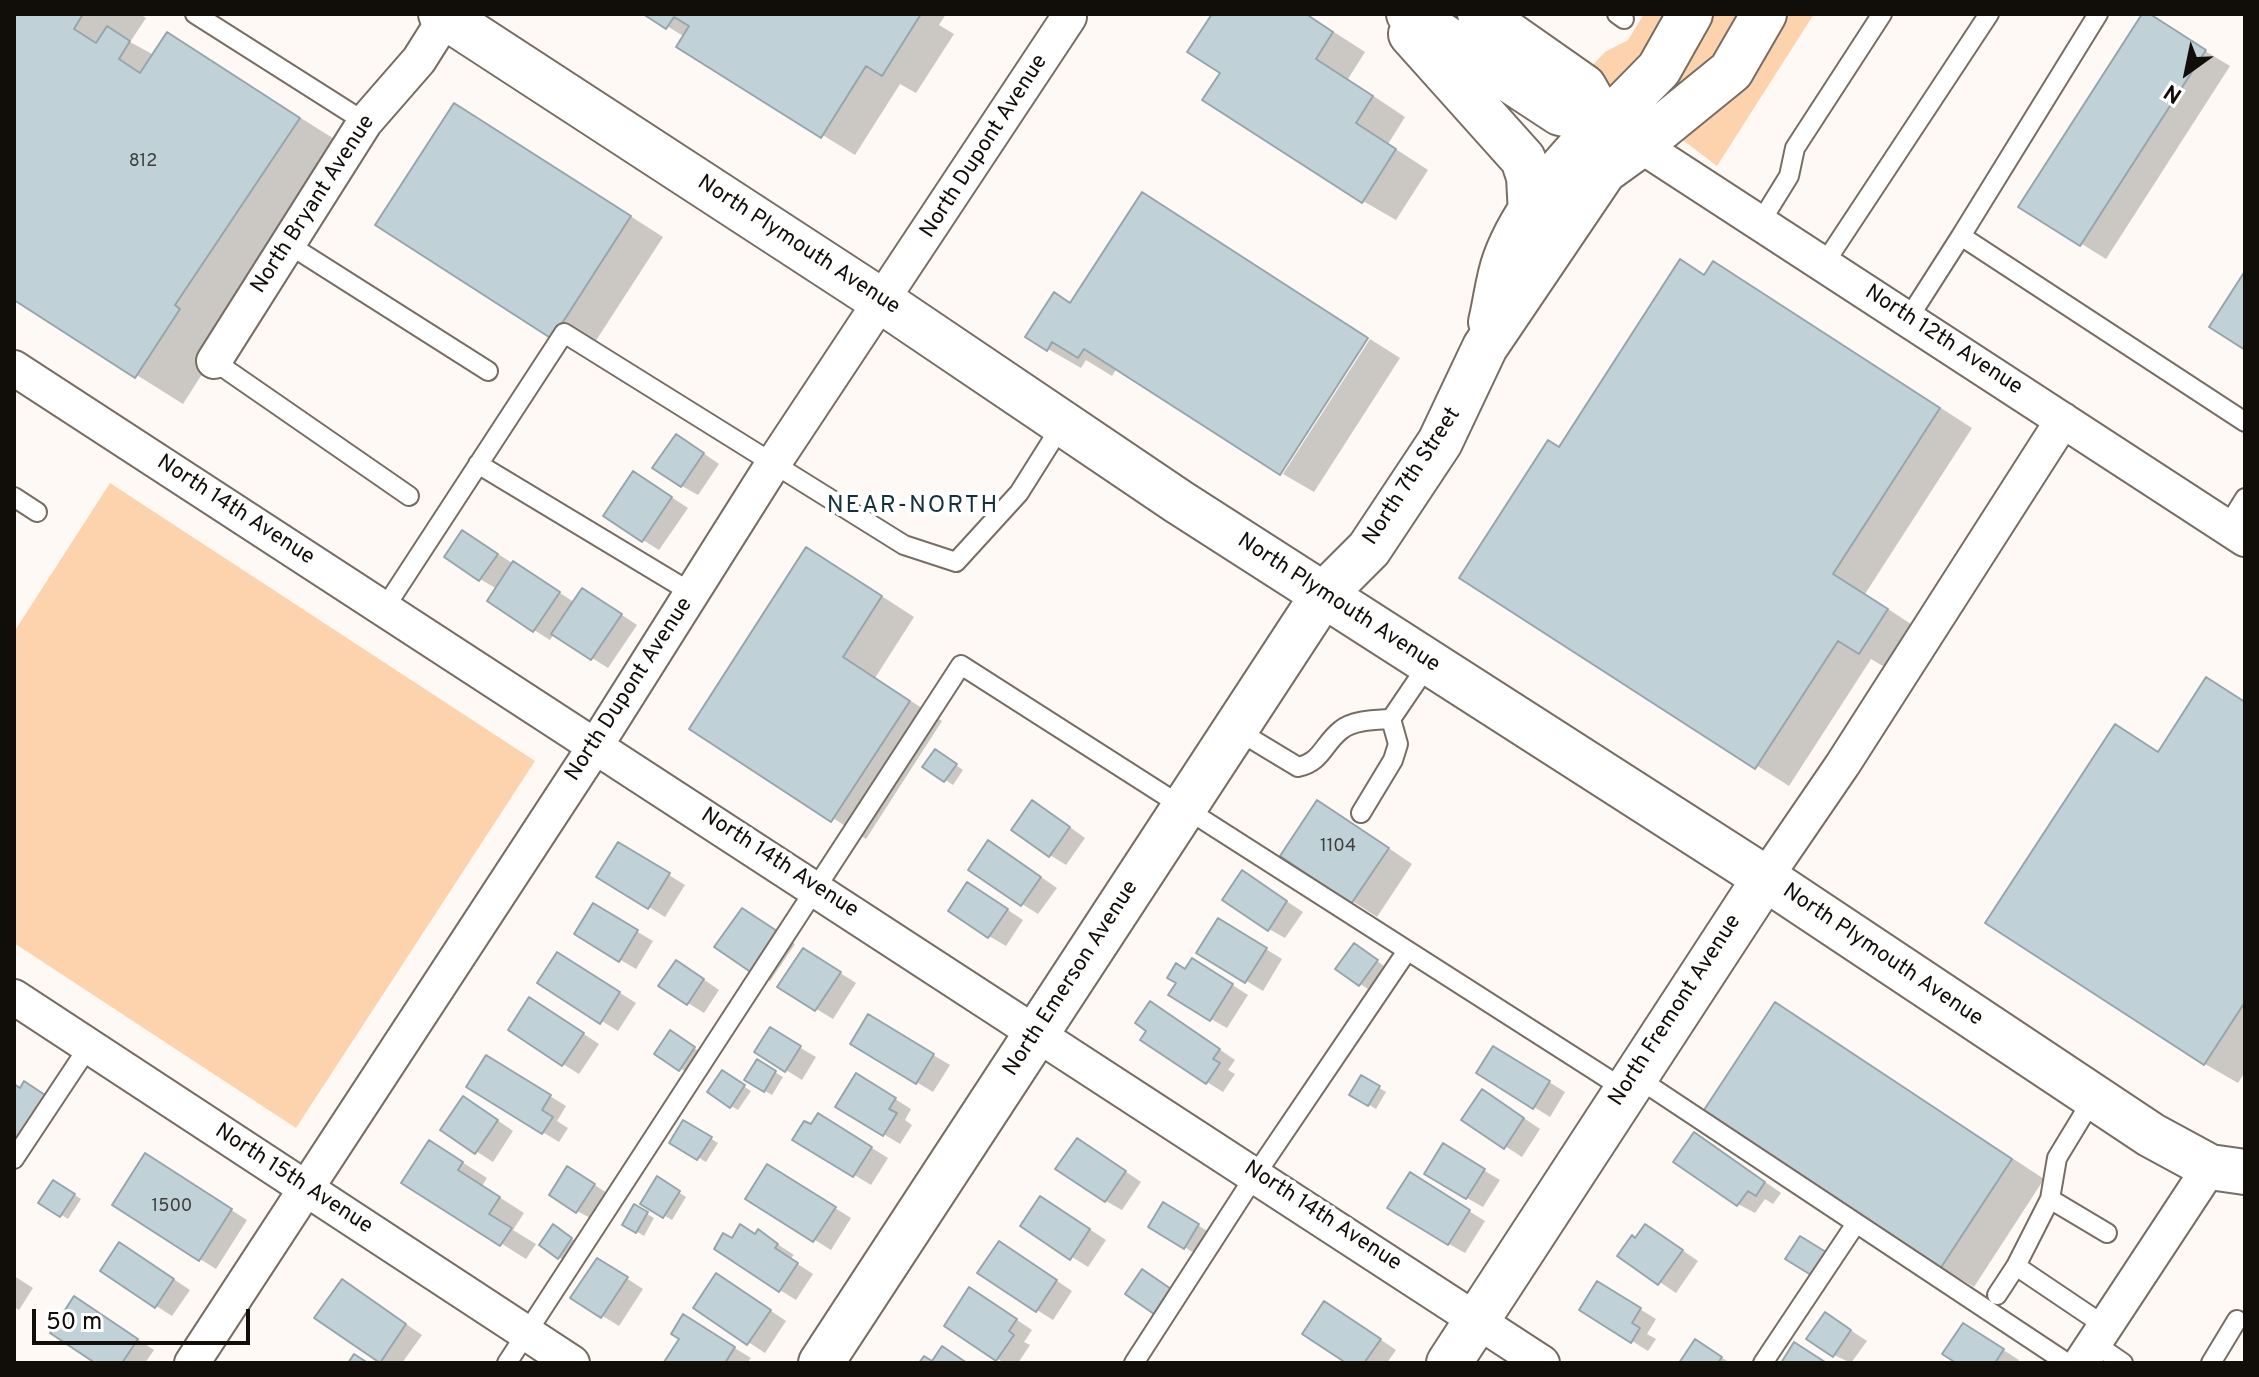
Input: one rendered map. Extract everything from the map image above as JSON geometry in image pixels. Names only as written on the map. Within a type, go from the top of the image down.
[{"type":"main road","points":[[1394,14],[1523,159],[1529,177],[1531,214]]},
{"type":"main road","points":[[1409,14],[1560,113],[1622,135],[1731,71],[1764,14]]},
{"type":"main road","points":[[1480,14],[1584,87],[1622,135]]},
{"type":"main road","points":[[1622,135],[1690,14]]},
{"type":"main road","name":"North Plymouth Avenue","points":[[445,15],[1323,595],[1765,878],[2151,1135],[2228,1170]]},
{"type":"main road","name":"North 7th Street","points":[[1485,347],[1505,259],[1531,214],[1575,150],[1622,135]]},
{"type":"main road","name":"North 7th Street","points":[[1323,595],[1369,549],[1440,442],[1485,347],[1604,171],[1622,135]]},
{"type":"main road","name":"North Emerson Avenue","points":[[821,1363],[1323,595]]},
{"type":"main road","name":"North Fremont Avenue","points":[[1449,1363],[1629,1082],[1765,878]]},
{"type":"street","name":"North Bryant Avenue","points":[[214,361],[365,122],[419,60],[445,15]]},
{"type":"street","name":"North Dupont Avenue","points":[[192,1363],[596,745],[773,464],[883,302],[1069,16]]},
{"type":"street","name":"North 12th Avenue","points":[[1622,135],[2236,533]]},
{"type":"street","name":"North 14th Avenue","points":[[14,368],[1542,1363]]},
{"type":"street","name":"North Fremont Avenue","points":[[1765,878],[1852,751],[2063,420]]},
{"type":"street","name":"North 15th Avenue","points":[[14,997],[572,1363]]},
{"type":"street","points":[[2094,1344],[2228,1170]]},
{"type":"lane","points":[[195,14],[365,122]]},
{"type":"lane","points":[[1760,223],[1789,176],[1795,148],[1882,14]]},
{"type":"lane","points":[[1824,264],[1989,14]]},
{"type":"lane","points":[[1908,319],[2098,14]]},
{"type":"lane","points":[[1961,236],[2245,422]]},
{"type":"lane","points":[[288,244],[488,371]]},
{"type":"lane","points":[[384,609],[564,333],[904,545],[956,562],[1019,493],[1063,423]]},
{"type":"lane","points":[[214,361],[409,496]]},
{"type":"lane","points":[[478,464],[692,593]]},
{"type":"lane","points":[[14,497],[37,512]]},
{"type":"lane","points":[[2236,533],[2245,498]]},
{"type":"lane","points":[[1361,813],[1393,760],[1398,744],[1391,719],[1429,663]]},
{"type":"lane","points":[[507,1363],[961,665],[1407,951],[1629,1082],[2067,1363]]},
{"type":"lane","points":[[1235,729],[1298,767],[1314,764],[1341,729],[1364,721],[1391,719]]},
{"type":"lane","points":[[1134,1363],[1256,1174],[1407,951]]},
{"type":"lane","points":[[14,1159],[89,1046]]},
{"type":"lane","points":[[1997,1295],[2016,1266],[2050,1199],[2057,1158],[2094,1097]]},
{"type":"lane","points":[[2050,1199],[2107,1233]]},
{"type":"lane","points":[[1763,1363],[1855,1225]]},
{"type":"lane","points":[[2016,1266],[2094,1344],[2123,1363]]},
{"type":"lane","points":[[2211,1363],[2237,1320]]},
{"type":"shaded area","points":[[1644,14],[1814,14],[1717,166],[1589,69],[1605,52],[1628,40]]},
{"type":"shaded area","points":[[110,483],[535,761],[296,1128],[14,943],[14,632]]},
{"type":"building","points":[[14,14],[83,14],[74,29],[96,43],[107,26],[130,41],[119,59],[140,73],[167,32],[300,118],[175,305],[180,309],[135,378],[14,300]]},
{"type":"building","points":[[643,14],[921,14],[882,76],[866,66],[821,138],[676,47],[689,26],[674,17],[666,29]]},
{"type":"building","points":[[1212,14],[1306,14],[1333,32],[1316,59],[1373,96],[1356,123],[1396,149],[1362,203],[1202,100],[1220,73],[1187,52]]},
{"type":"building","points":[[2142,14],[2150,14],[2206,50],[2080,246],[2018,207]]},
{"type":"building","points":[[454,103],[631,216],[552,339],[375,225]]},
{"type":"building","points":[[1142,192],[1368,338],[1280,475],[1084,349],[1078,358],[1052,342],[1047,351],[1025,337],[1054,292],[1070,303]]},
{"type":"building","points":[[1680,259],[1704,275],[1713,261],[1940,408],[1833,574],[1888,609],[1859,654],[1838,641],[1755,769],[1459,578],[1548,440],[1559,447]]},
{"type":"building","points":[[2245,271],[2245,350],[2209,327]]},
{"type":"building","points":[[676,434],[704,453],[681,487],[652,468]]},
{"type":"building","points":[[633,471],[672,497],[642,542],[603,516]]},
{"type":"building","points":[[462,530],[498,554],[479,581],[444,557]]},
{"type":"building","points":[[806,547],[882,596],[843,657],[910,701],[831,822],[689,729]]},
{"type":"building","points":[[513,561],[560,592],[533,632],[487,601]]},
{"type":"building","points":[[582,588],[622,614],[591,660],[551,634]]},
{"type":"building","points":[[2206,677],[2245,702],[2245,1002],[2204,1065],[1985,923],[2115,724],[2158,752]]},
{"type":"building","points":[[935,749],[957,764],[944,782],[922,767]]},
{"type":"building","points":[[1032,800],[1070,827],[1049,857],[1011,830]]},
{"type":"building","points":[[1317,800],[1389,848],[1351,904],[1280,856]]},
{"type":"building","points":[[988,840],[1041,877],[1021,906],[968,870]]},
{"type":"building","points":[[618,842],[670,873],[648,909],[596,877]]},
{"type":"building","points":[[1242,870],[1287,901],[1268,931],[1222,900]]},
{"type":"building","points":[[967,882],[1008,909],[988,938],[948,911]]},
{"type":"building","points":[[593,903],[638,930],[619,962],[574,934]]},
{"type":"building","points":[[742,908],[780,933],[752,973],[714,947]]},
{"type":"building","points":[[1218,918],[1267,948],[1245,983],[1196,953]]},
{"type":"building","points":[[1354,943],[1378,960],[1359,986],[1335,969]]},
{"type":"building","points":[[803,948],[841,972],[815,1011],[777,987]]},
{"type":"building","points":[[557,952],[620,992],[600,1024],[537,983]]},
{"type":"building","points":[[1192,958],[1233,984],[1210,1021],[1168,995],[1176,983],[1167,978],[1176,963],[1185,969]]},
{"type":"building","points":[[676,960],[704,979],[687,1005],[658,986]]},
{"type":"building","points":[[529,997],[584,1033],[562,1066],[508,1030]]},
{"type":"building","points":[[1150,1001],[1220,1049],[1213,1059],[1220,1063],[1206,1084],[1140,1040],[1146,1031],[1135,1023]]},
{"type":"building","points":[[1775,1002],[2012,1159],[1940,1269],[1702,1113]]},
{"type":"building","points":[[868,1014],[934,1054],[916,1084],[850,1044]]},
{"type":"building","points":[[770,1027],[801,1046],[785,1072],[754,1052]]},
{"type":"building","points":[[670,1030],[695,1047],[679,1071],[654,1054]]},
{"type":"building","points":[[1493,1046],[1550,1081],[1533,1109],[1476,1073]]},
{"type":"building","points":[[486,1055],[551,1095],[542,1110],[553,1117],[542,1134],[466,1087]]},
{"type":"building","points":[[757,1059],[776,1071],[764,1092],[744,1080]]},
{"type":"building","points":[[722,1070],[745,1085],[730,1108],[707,1092]]},
{"type":"building","points":[[856,1073],[896,1098],[889,1109],[897,1113],[883,1136],[835,1107]]},
{"type":"building","points":[[1361,1075],[1380,1086],[1368,1106],[1349,1095]]},
{"type":"building","points":[[24,1081],[45,1095],[15,1143],[14,1084],[20,1088]]},
{"type":"building","points":[[1482,1089],[1524,1118],[1504,1149],[1461,1120]]},
{"type":"building","points":[[463,1096],[498,1120],[475,1154],[440,1130]]},
{"type":"building","points":[[818,1113],[872,1147],[853,1177],[792,1140],[804,1121],[811,1124]]},
{"type":"building","points":[[683,1120],[712,1137],[697,1160],[669,1143]]},
{"type":"building","points":[[1694,1132],[1765,1182],[1756,1196],[1748,1191],[1737,1206],[1673,1162]]},
{"type":"building","points":[[1077,1138],[1126,1171],[1105,1202],[1055,1169]]},
{"type":"building","points":[[429,1140],[463,1162],[458,1170],[500,1197],[489,1214],[512,1228],[500,1246],[401,1183]]},
{"type":"building","points":[[1443,1143],[1485,1169],[1466,1199],[1424,1174]]},
{"type":"building","points":[[145,1153],[232,1209],[199,1261],[112,1205]]},
{"type":"building","points":[[767,1164],[836,1207],[813,1242],[745,1199]]},
{"type":"building","points":[[567,1166],[595,1184],[576,1213],[549,1195]]},
{"type":"building","points":[[1410,1172],[1470,1210],[1448,1245],[1387,1208]]},
{"type":"building","points":[[657,1176],[680,1191],[663,1218],[640,1204]]},
{"type":"building","points":[[53,1180],[75,1194],[60,1217],[38,1203]]},
{"type":"building","points":[[1040,1196],[1090,1229],[1070,1260],[1020,1226]]},
{"type":"building","points":[[1163,1202],[1199,1224],[1184,1249],[1148,1227]]},
{"type":"building","points":[[634,1204],[648,1212],[636,1233],[622,1225]]},
{"type":"building","points":[[553,1224],[572,1238],[558,1259],[539,1245]]},
{"type":"building","points":[[740,1224],[755,1234],[758,1229],[778,1244],[775,1248],[798,1263],[779,1292],[714,1249],[723,1233],[732,1238]]},
{"type":"building","points":[[1645,1224],[1683,1250],[1658,1285],[1617,1256],[1632,1235],[1635,1238]]},
{"type":"building","points":[[1800,1236],[1826,1252],[1811,1275],[1785,1259]]},
{"type":"building","points":[[999,1241],[1057,1280],[1036,1312],[977,1273]]},
{"type":"building","points":[[119,1242],[174,1279],[155,1308],[100,1271]]},
{"type":"building","points":[[597,1258],[628,1277],[601,1318],[570,1298]]},
{"type":"building","points":[[1142,1269],[1171,1289],[1154,1314],[1125,1294]]},
{"type":"building","points":[[716,1273],[771,1310],[747,1345],[693,1308]]},
{"type":"building","points":[[342,1279],[406,1324],[380,1363],[314,1318]]},
{"type":"building","points":[[1597,1281],[1641,1308],[1632,1323],[1640,1328],[1631,1343],[1579,1310]]},
{"type":"building","points":[[969,1287],[1017,1319],[1009,1331],[1014,1335],[996,1361],[944,1326]]},
{"type":"building","points":[[74,1296],[138,1339],[122,1363],[95,1363],[50,1333]]},
{"type":"building","points":[[1324,1301],[1381,1339],[1364,1363],[1346,1363],[1302,1334]]},
{"type":"building","points":[[1825,1312],[1851,1330],[1833,1357],[1806,1339]]},
{"type":"building","points":[[683,1314],[735,1347],[725,1363],[664,1362],[679,1339],[671,1334]]},
{"type":"building","points":[[1963,1323],[2004,1349],[1995,1363],[1956,1363],[1942,1354]]},
{"type":"building","points":[[1695,1339],[1722,1357],[1718,1363],[1679,1363]]},
{"type":"building","points":[[1794,1342],[1825,1362],[1781,1363]]},
{"type":"building","points":[[942,1346],[967,1363],[919,1363],[924,1356],[932,1361]]},
{"type":"building","points":[[354,1354],[368,1363],[348,1363]]},
{"type":"district","name":"NEAR-NORTH","points":[[913,507]]}]
